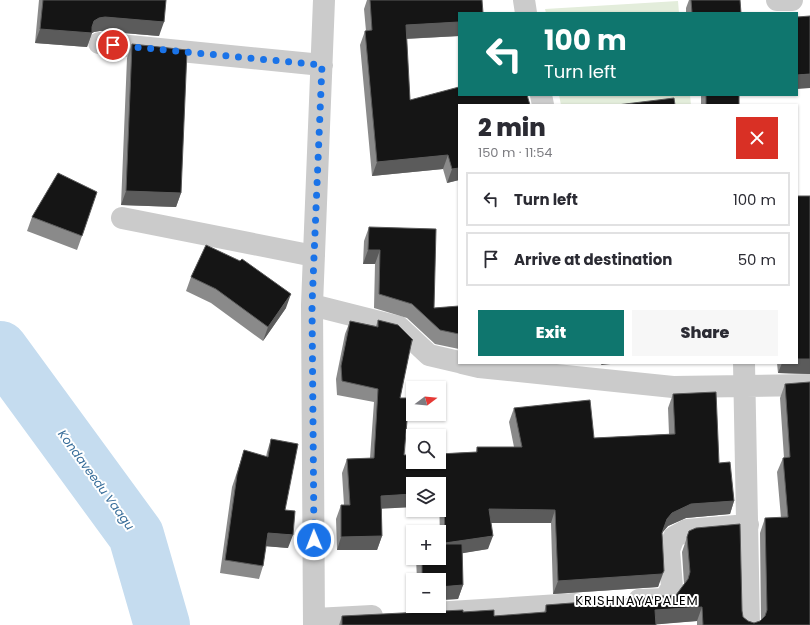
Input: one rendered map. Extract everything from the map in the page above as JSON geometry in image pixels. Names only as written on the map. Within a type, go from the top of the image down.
[{"type":"street","points":[[324,0],[312,305],[314,622],[392,615]]},
{"type":"street","points":[[524,0],[526,12]]},
{"type":"street","points":[[777,0],[792,0]]},
{"type":"street","points":[[98,44],[322,65]]},
{"type":"street","points":[[122,218],[314,256]]},
{"type":"street","points":[[312,305],[399,327],[429,355],[458,362]]},
{"type":"street","points":[[466,364],[479,367],[592,370],[673,386],[810,385]]},
{"type":"street","points":[[744,364],[749,625]]},
{"type":"street","points":[[621,601],[665,599],[672,587],[669,550],[674,537],[687,530],[748,525]]},
{"type":"street","points":[[415,614],[516,609],[598,602]]},
{"type":"green space","points":[[678,1],[679,12],[546,12],[545,9]]},
{"type":"green space","points":[[559,96],[690,96],[691,104],[561,104]]},
{"type":"building","points":[[43,0],[166,0],[164,22],[105,17],[94,21],[92,33],[40,29]]},
{"type":"building","points":[[370,0],[482,0],[483,12],[458,12],[458,22],[406,25],[410,100],[458,87],[458,96],[527,96],[530,104],[458,104],[458,168],[452,169],[448,155],[377,162],[365,31],[372,30]]},
{"type":"building","points":[[691,0],[740,0],[741,12],[692,12]]},
{"type":"building","points":[[810,16],[810,74],[798,75],[798,17]]},
{"type":"building","points":[[132,44],[187,50],[181,193],[126,191]]},
{"type":"building","points":[[706,96],[739,96],[739,104],[706,104]]},
{"type":"building","points":[[674,98],[675,104],[625,104]]},
{"type":"building","points":[[58,173],[97,192],[82,236],[32,217]]},
{"type":"building","points":[[798,196],[810,196],[810,359],[798,359]]},
{"type":"building","points":[[369,227],[436,229],[434,308],[458,306],[458,334],[440,330],[412,304],[379,294],[380,250],[368,250]]},
{"type":"building","points":[[206,245],[240,261],[242,259],[291,294],[268,327],[216,289],[191,277]]},
{"type":"building","points":[[378,320],[398,325],[413,340],[400,398],[406,398],[407,421],[404,455],[406,455],[406,469],[446,469],[446,454],[477,452],[477,447],[522,447],[514,408],[590,400],[594,438],[675,434],[673,394],[716,392],[719,463],[730,462],[734,501],[691,504],[672,513],[667,519],[662,533],[664,571],[662,574],[558,581],[555,510],[489,509],[493,536],[446,543],[444,517],[446,517],[446,477],[406,477],[406,494],[381,496],[382,536],[341,537],[341,505],[350,505],[347,459],[374,458],[378,389],[342,381],[341,366],[350,321],[378,327]]},
{"type":"building","points":[[810,382],[810,625],[703,625],[702,607],[655,610],[656,625],[342,625],[342,616],[406,613],[446,613],[446,611],[463,610],[463,612],[494,610],[494,616],[546,612],[546,605],[676,595],[688,579],[690,572],[687,537],[689,531],[696,528],[740,524],[743,617],[754,623],[760,621],[765,616],[767,610],[765,518],[788,517],[783,458],[790,457],[785,384]]},
{"type":"building","points":[[271,439],[298,444],[285,510],[295,511],[293,535],[268,533],[263,566],[225,560],[237,475],[244,450],[268,457]]},
{"type":"building","points":[[446,544],[462,544],[463,585],[446,586],[446,573],[422,573],[422,565],[446,565]]},
{"type":"waterway","name":"Kondaveedu Vaagu","points":[[0,349],[136,535],[162,625]]},
{"type":"district","name":"KRISHNAYAPALEM","points":[[637,600]]},
{"type":"route","points":[[113,45],[322,65],[312,305],[314,540]]}]
